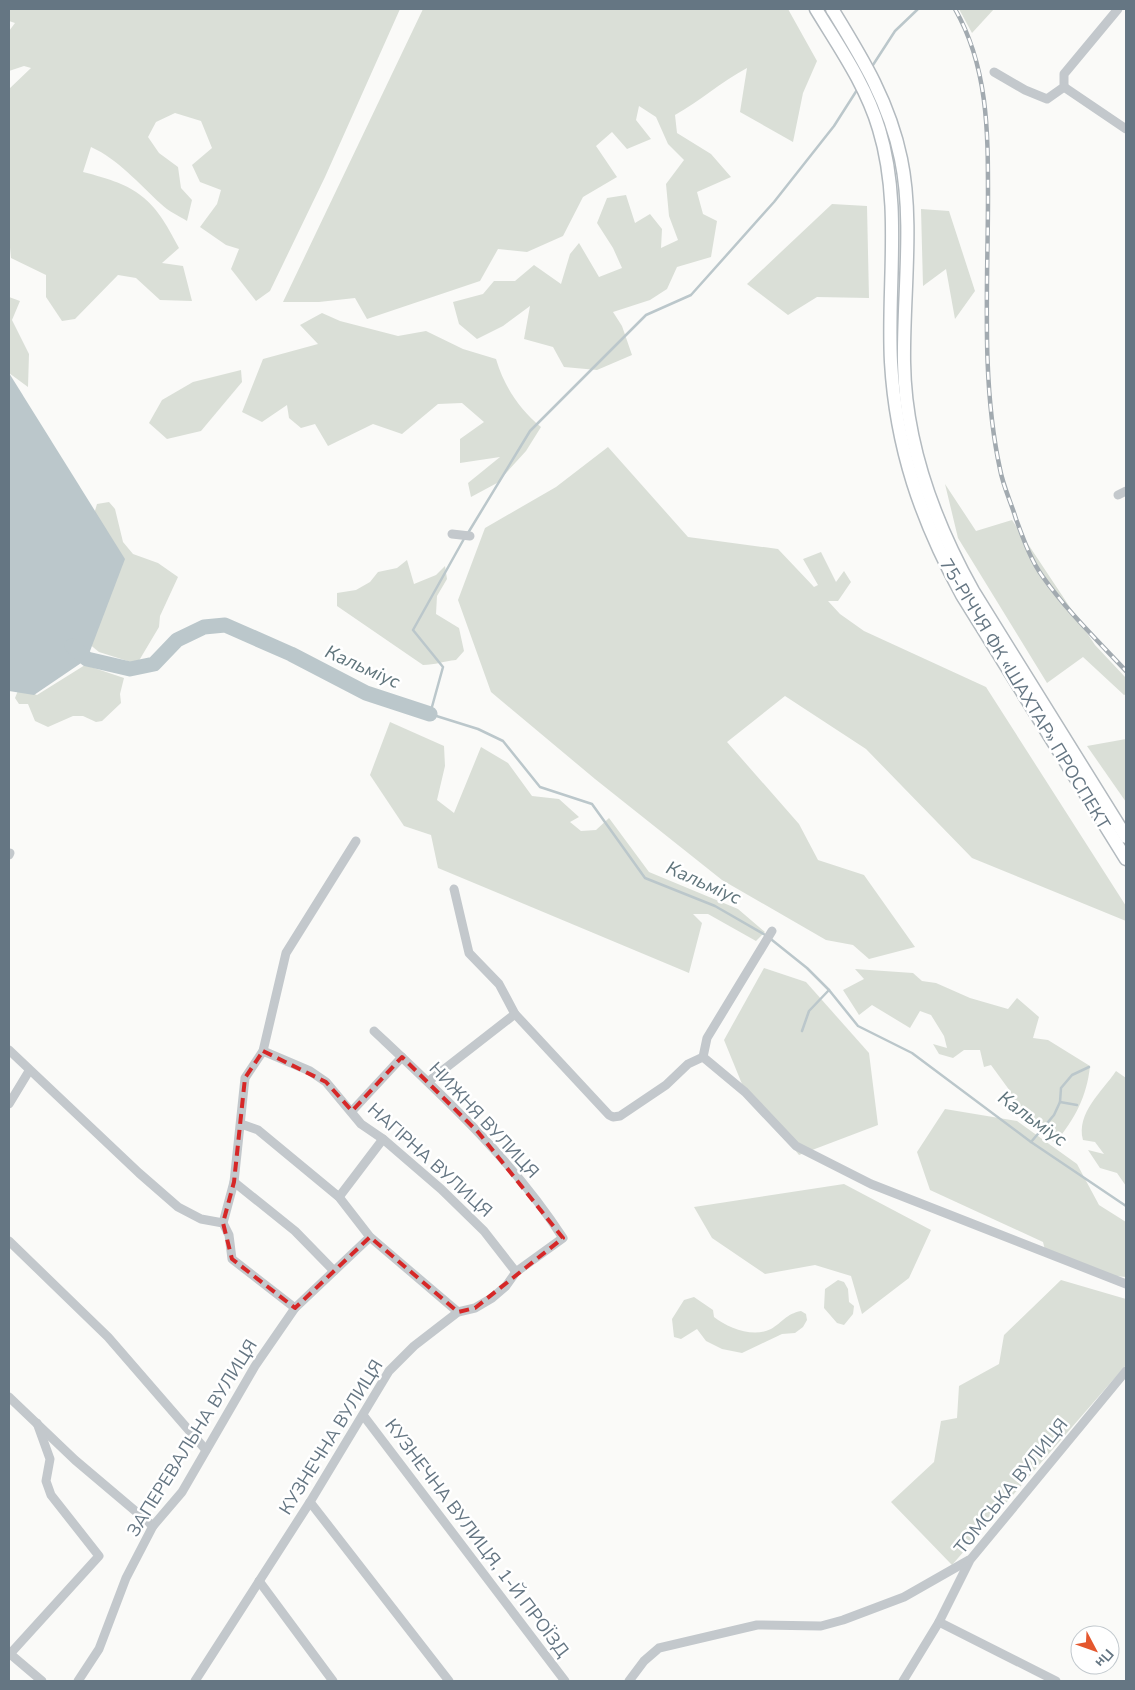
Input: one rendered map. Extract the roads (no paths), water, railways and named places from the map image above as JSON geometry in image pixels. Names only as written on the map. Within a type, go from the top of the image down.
[{"type":"main road","name":"75-РІЧЧЯ ФК «ШАХТАР» ПРОСПЕКТ","points":[[816,9],[857,77],[879,128],[891,194],[891,361],[896,418],[920,508],[938,552],[962,595],[1126,858]]},
{"type":"main road","name":"75-РІЧЧЯ ФК «ШАХТАР» ПРОСПЕКТ","points":[[832,9],[883,99],[897,142],[906,191],[904,364],[909,418],[919,467],[936,516],[957,562],[1003,641],[1126,836]]},
{"type":"street","points":[[1064,87],[1064,74],[1118,9]]},
{"type":"street","points":[[994,72],[1025,90],[1047,99],[1064,87]]},
{"type":"street","points":[[1064,87],[1126,128]]},
{"type":"street","points":[[452,534],[470,536]]},
{"type":"street","points":[[295,1308],[232,1259],[229,1235],[223,1223],[234,1182],[245,1078],[263,1051],[286,953],[356,841]]},
{"type":"street","points":[[454,889],[469,953],[499,984],[515,1014],[614,1118],[620,1116],[666,1085],[688,1064],[703,1057]]},
{"type":"street","points":[[703,1057],[708,1038],[772,931]]},
{"type":"street","points":[[429,1081],[515,1014]]},
{"type":"street","name":"НИЖНЯ ВУЛИЦЯ","points":[[374,1031],[429,1081],[478,1132],[547,1214],[563,1238]]},
{"type":"street","points":[[9,1050],[29,1071],[178,1207],[201,1219],[223,1223]]},
{"type":"street","name":"НАГІРНА ВУЛИЦЯ","points":[[263,1051],[310,1071],[326,1082],[361,1124],[383,1139],[441,1188],[484,1231],[516,1272]]},
{"type":"street","points":[[352,1111],[402,1057]]},
{"type":"street","points":[[703,1057],[745,1092],[796,1146],[871,1184],[1126,1284]]},
{"type":"street","points":[[9,1104],[29,1071]]},
{"type":"street","points":[[241,1124],[258,1130],[339,1197],[370,1237],[458,1312]]},
{"type":"street","points":[[339,1197],[383,1139]]},
{"type":"street","points":[[234,1182],[295,1231],[334,1270]]},
{"type":"street","name":"ЗАПЕРЕВАЛЬНА ВУЛИЦЯ","points":[[78,1681],[99,1650],[126,1578],[154,1526],[182,1492],[255,1366],[295,1308],[370,1237]]},
{"type":"street","name":"КУЗНЕЧНА ВУЛИЦЯ","points":[[195,1681],[310,1502],[389,1371],[414,1346],[458,1312],[475,1308],[492,1298],[506,1286],[516,1272],[563,1238]]},
{"type":"street","points":[[9,1242],[108,1337],[206,1450]]},
{"type":"street","name":"ТОМСЬКА ВУЛИЦЯ","points":[[903,1681],[939,1622],[970,1560],[1126,1371]]},
{"type":"street","points":[[9,1397],[75,1460],[154,1526]]},
{"type":"street","name":"КУЗНЕЧНА ВУЛИЦЯ, 1-Й ПРОЇЗД","points":[[363,1415],[565,1681]]},
{"type":"street","points":[[37,1423],[50,1459],[46,1481],[50,1495],[99,1556],[9,1654],[42,1681]]},
{"type":"street","points":[[310,1502],[449,1681]]},
{"type":"street","points":[[629,1681],[644,1661],[660,1648],[757,1625],[821,1626],[844,1620],[904,1597],[970,1560]]},
{"type":"street","points":[[259,1581],[332,1681]]},
{"type":"street","points":[[939,1622],[1042,1679],[1056,1681]]},
{"type":"waterway","points":[[871,68],[895,31],[918,9]]},
{"type":"waterway","points":[[468,533],[530,431],[646,315],[691,295],[774,202],[834,126],[857,90]]},
{"type":"waterway","name":"Кальміус","points":[[465,537],[413,630],[443,667],[430,714],[478,729],[503,741],[540,787],[592,804],[645,878],[715,906],[767,936],[807,968],[829,990],[858,1026],[912,1053],[1031,1142],[1126,1206]]},
{"type":"waterway","name":"Кальміус","points":[[72,646],[87,659],[130,669],[154,664],[177,640],[204,627],[225,625],[291,654],[366,693],[430,714]]},
{"type":"waterway","points":[[802,1031],[809,1011],[829,990]]},
{"type":"waterway","points":[[1031,1142],[1054,1115],[1060,1102],[1061,1088],[1072,1075],[1089,1067]]},
{"type":"waterway","points":[[1060,1102],[1077,1105]]},
{"type":"railway","points":[[955,9],[966,31],[974,54],[984,100],[988,172],[988,368],[994,436],[1001,475],[1024,541],[1039,571],[1072,614],[1126,671]]}]
